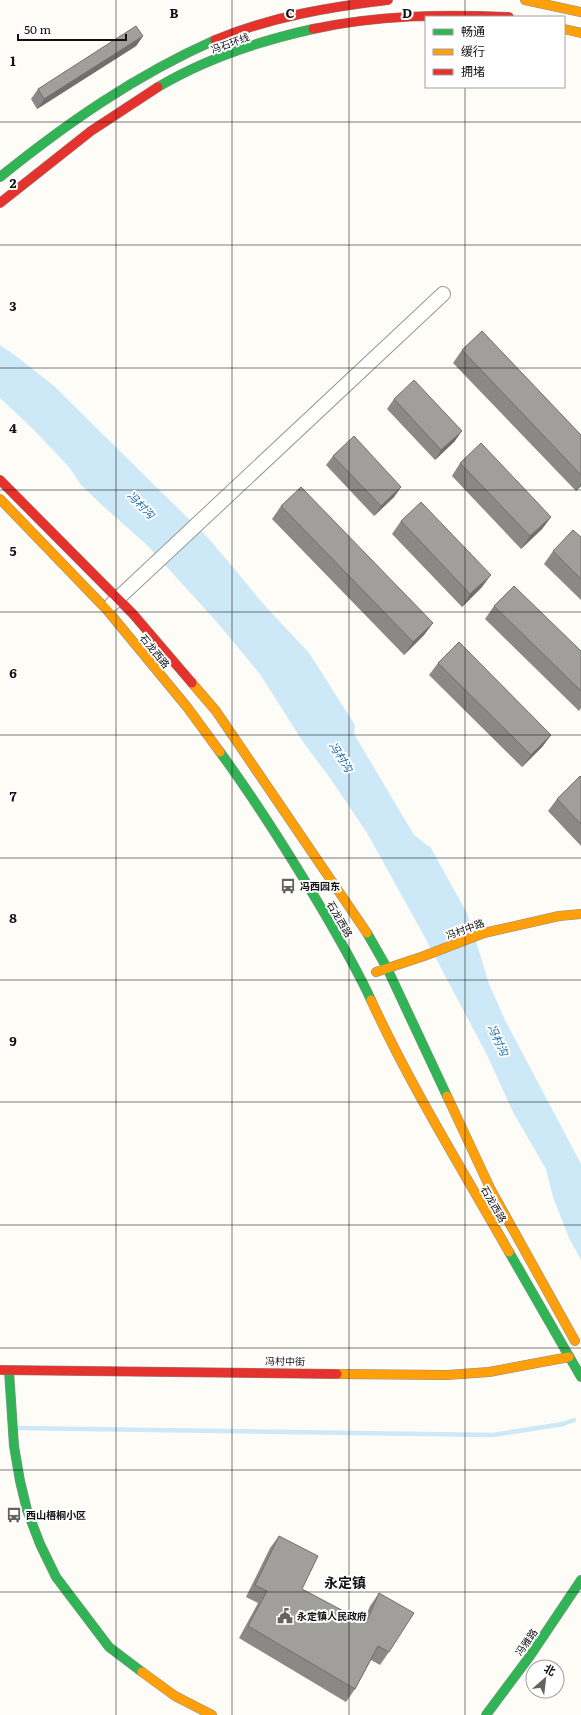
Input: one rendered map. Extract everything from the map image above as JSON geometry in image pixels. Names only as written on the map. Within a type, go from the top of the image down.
[{"type":"main road","name":"冯石环线","points":[[0,177],[34,149],[120,88],[174,58],[247,28],[280,18],[340,3],[388,0]]},
{"type":"main road","points":[[525,0],[575,7]]},
{"type":"main road","name":"冯石环线","points":[[0,203],[84,136],[137,100],[191,69],[245,48],[315,28],[388,16],[428,14],[482,16]]},
{"type":"main road","points":[[566,30],[581,33]]},
{"type":"main road","name":"石龙西路","points":[[0,480],[117,598],[216,712],[369,937],[388,968],[491,1190],[581,1351]]},
{"type":"main road","name":"石龙西路","points":[[0,499],[107,610],[187,707],[247,788],[302,875],[360,976],[381,1022],[432,1119],[581,1377]]},
{"type":"main road","name":"冯村中路","points":[[360,976],[424,956],[484,933],[559,916],[581,914]]},
{"type":"main road","name":"冯村中街","points":[[4,1370],[448,1374],[489,1372],[569,1357]]},
{"type":"main road","points":[[4,1370],[11,1411],[14,1446],[20,1482],[27,1510],[40,1544],[56,1577],[109,1647],[175,1696],[212,1715]]},
{"type":"main road","name":"冯雅路","points":[[486,1715],[530,1656],[581,1580]]},
{"type":"street","points":[[566,30],[575,7]]},
{"type":"street","points":[[107,610],[117,598],[207,516],[443,294]]},
{"type":"water","name":"冯村沟","points":[[0,345],[54,386],[210,540],[266,607],[309,653],[355,725],[354,734],[414,835],[431,848],[468,915],[489,984],[505,1020],[581,1164],[581,1260],[569,1238],[553,1197],[546,1169],[513,1112],[487,1055],[423,934],[367,833],[330,778],[303,742],[260,674],[215,620],[146,544],[81,485],[69,467],[34,430],[0,398]]},
{"type":"building","points":[[136,26],[143,36],[44,99],[38,89]]},
{"type":"building","points":[[482,331],[581,435],[581,475],[462,350]]},
{"type":"building","points":[[414,380],[462,431],[441,450],[394,399]]},
{"type":"building","points":[[354,436],[401,487],[381,506],[333,456]]},
{"type":"building","points":[[481,443],[551,517],[530,536],[460,463]]},
{"type":"building","points":[[301,487],[433,623],[413,642],[281,506]]},
{"type":"building","points":[[421,502],[491,575],[470,594],[401,521]]},
{"type":"building","points":[[573,530],[581,537],[581,579],[553,551]]},
{"type":"building","points":[[514,586],[581,651],[581,691],[494,606]]},
{"type":"building","points":[[459,642],[551,735],[531,755],[438,663]]},
{"type":"building","points":[[580,776],[581,777],[581,824],[557,799]]},
{"type":"building","name":"永定镇人民政府","points":[[279,1536],[318,1556],[302,1589],[366,1623],[379,1593],[414,1613],[389,1652],[378,1646],[355,1689],[248,1626],[267,1591],[255,1585]]},
{"type":"waterway","points":[[18,1428],[493,1435],[563,1424],[574,1420]]},
{"type":"traffic: fast","points":[[158,87],[194,68],[233,52],[273,39],[313,29]]},
{"type":"traffic: fast","points":[[0,177],[25,157],[103,101],[130,84],[215,40]]},
{"type":"traffic: fast","points":[[220,752],[262,812],[301,874],[344,947],[371,1000]]},
{"type":"traffic: fast","points":[[367,933],[387,968],[447,1096]]},
{"type":"traffic: fast","points":[[509,1252],[581,1377]]},
{"type":"traffic: fast","points":[[9,1371],[14,1446],[20,1481],[27,1510],[40,1544],[56,1577],[109,1647],[142,1672]]},
{"type":"traffic: fast","points":[[486,1715],[530,1656],[581,1580]]},
{"type":"traffic: slow","points":[[525,0],[581,12]]},
{"type":"traffic: slow","points":[[565,29],[581,33]]},
{"type":"traffic: slow","points":[[0,499],[107,610],[187,707],[220,752]]},
{"type":"traffic: slow","points":[[192,683],[216,711],[367,933]]},
{"type":"traffic: slow","points":[[376,972],[424,956],[484,933],[559,916],[581,914]]},
{"type":"traffic: slow","points":[[371,1000],[420,1096],[509,1252]]},
{"type":"traffic: slow","points":[[447,1096],[491,1190],[575,1341]]},
{"type":"traffic: slow","points":[[337,1374],[447,1375],[489,1372],[569,1357]]},
{"type":"traffic: slow","points":[[142,1672],[175,1696],[212,1715]]},
{"type":"traffic: jam","points":[[215,40],[278,19],[344,6],[388,0]]},
{"type":"traffic: jam","points":[[313,29],[337,24],[386,18],[425,16]]},
{"type":"traffic: jam","points":[[435,16],[460,16]]},
{"type":"traffic: jam","points":[[0,203],[91,131],[158,87]]},
{"type":"traffic: jam","points":[[0,480],[133,614],[192,683]]},
{"type":"traffic: jam","points":[[0,1370],[337,1374]]},
{"type":"place","name":"冯西园东","points":[[288,886]]},
{"type":"place","name":"西山梧桐小区","points":[[14,1515]]},
{"type":"place","name":"永定镇人民政府","points":[[285,1616]]},
{"type":"district","name":"永定镇","points":[[345,1583]]}]
